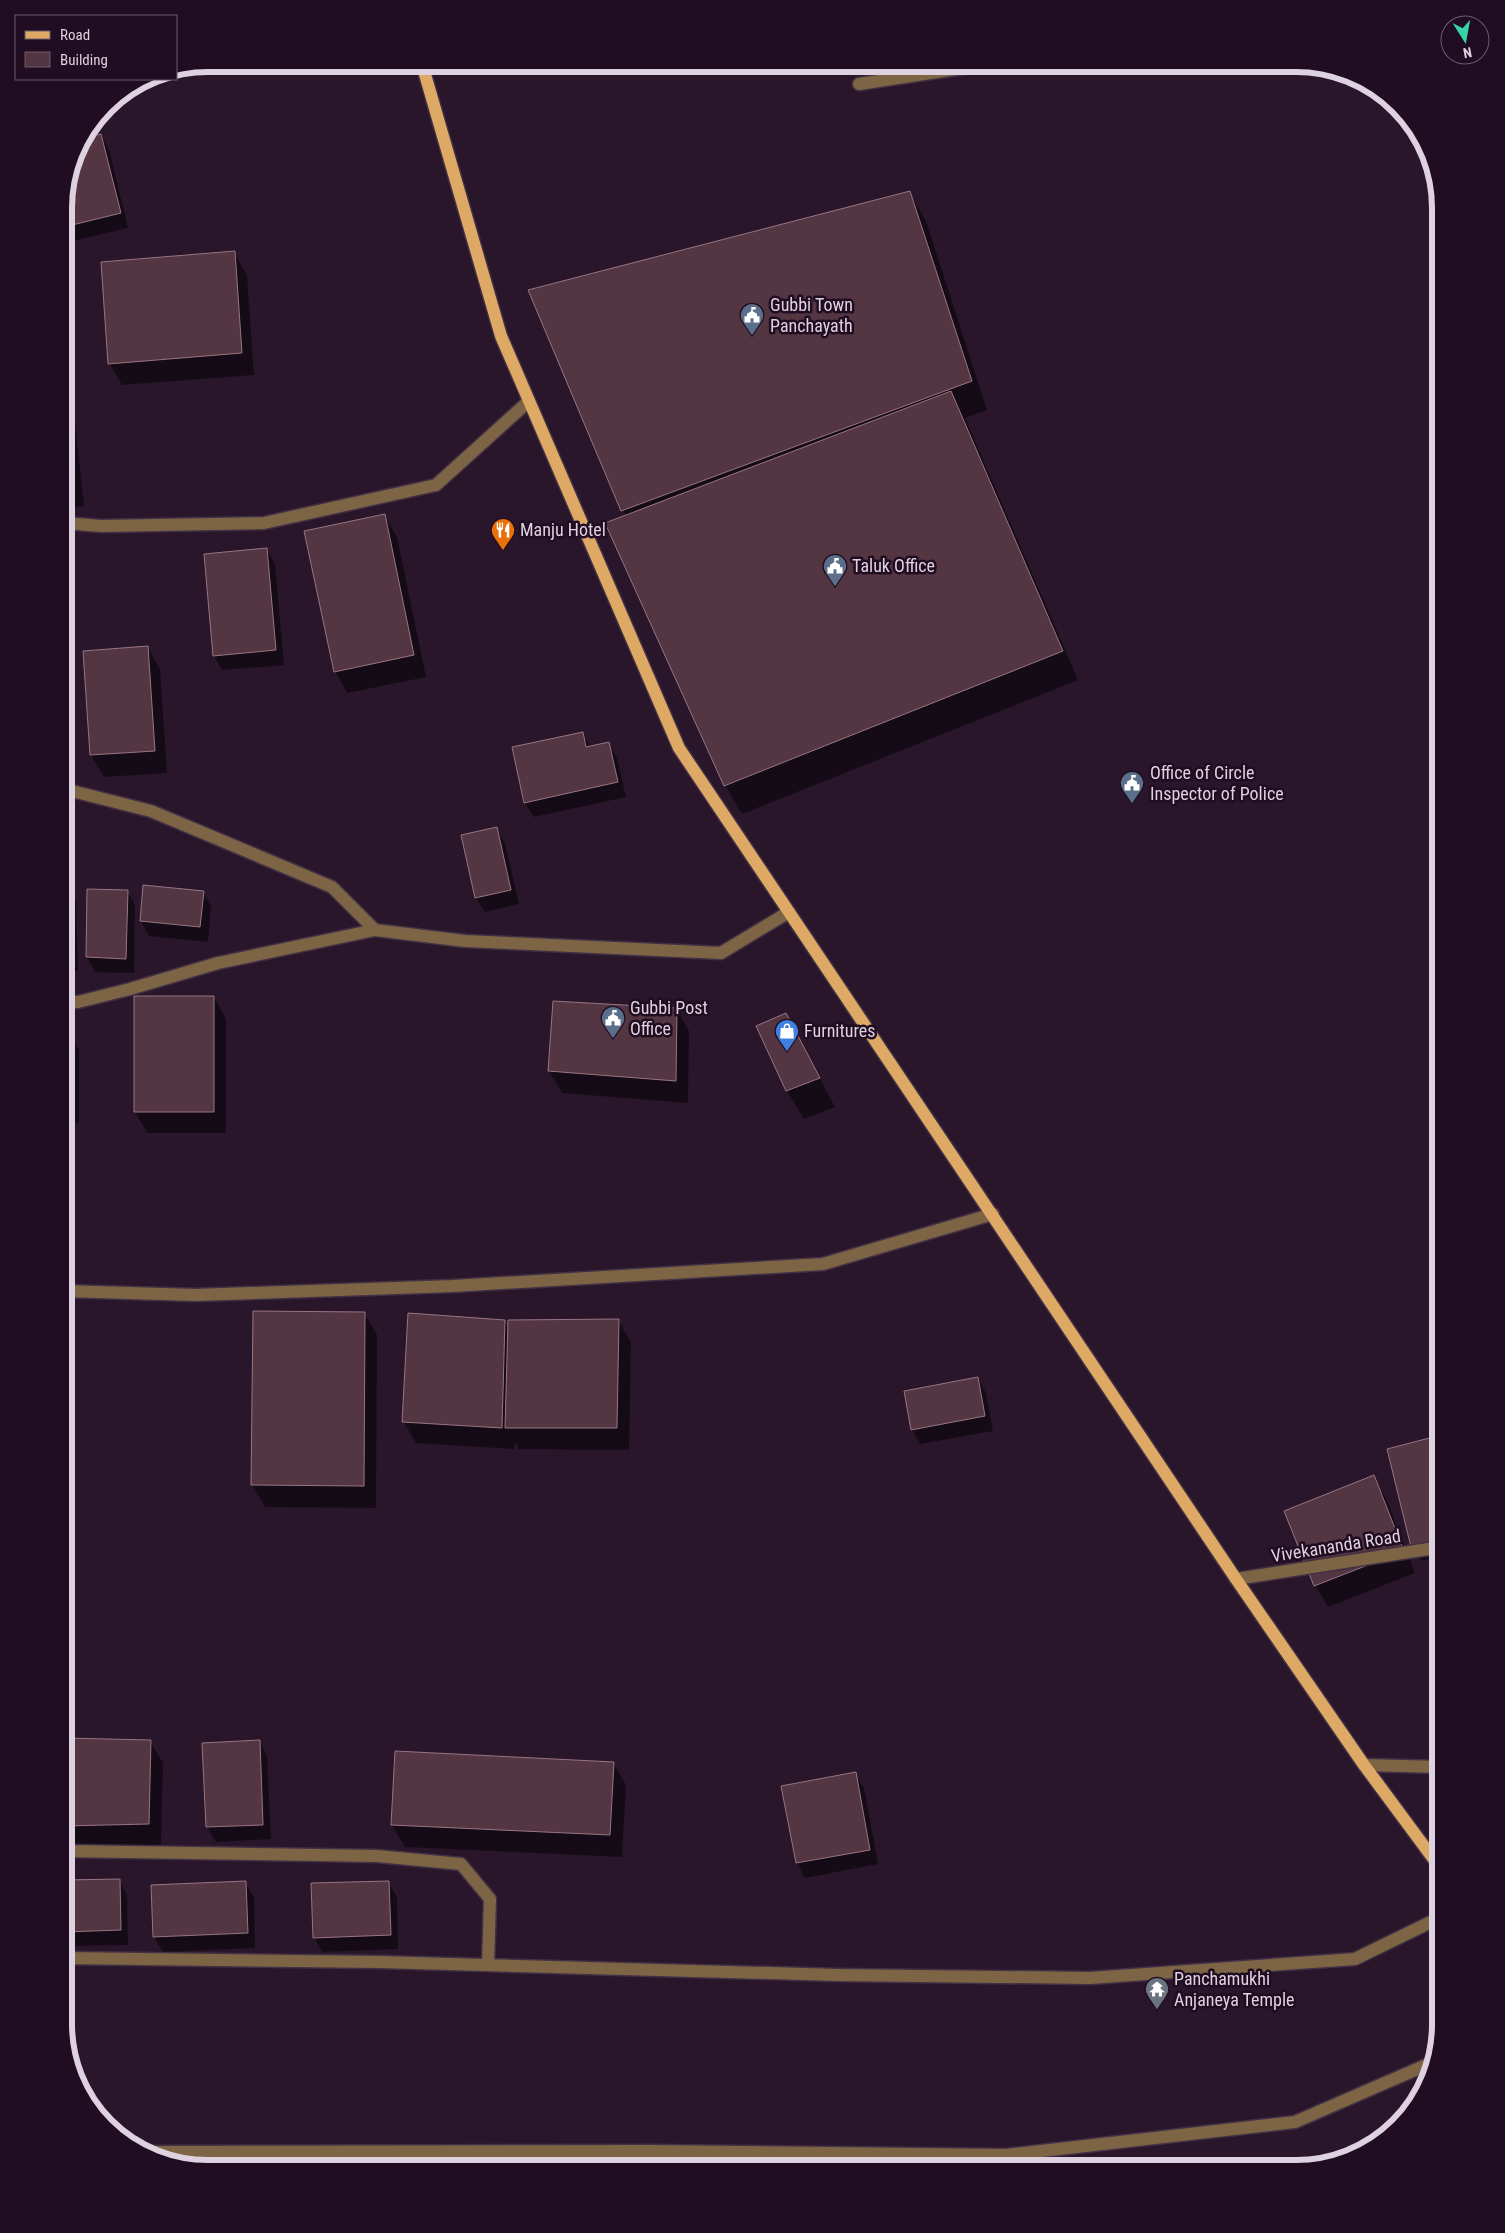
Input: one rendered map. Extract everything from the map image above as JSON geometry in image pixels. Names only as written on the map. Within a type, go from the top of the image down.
[{"type":"main road","points":[[425,73],[501,336],[679,748],[1236,1579],[1364,1765],[1432,1857]]},
{"type":"street","points":[[859,84],[930,73]]},
{"type":"street","points":[[73,524],[101,526],[264,523],[436,485],[529,400]]},
{"type":"street","points":[[73,791],[152,811],[332,886],[375,930]]},
{"type":"street","points":[[73,1002],[130,989],[218,963],[375,930],[465,941],[721,952],[789,912]]},
{"type":"street","points":[[72,1291],[195,1295],[443,1287],[823,1264],[993,1214]]},
{"type":"street","name":"Vivekananda Road","points":[[1236,1579],[1432,1548]]},
{"type":"street","points":[[1364,1765],[1432,1767]]},
{"type":"street","points":[[72,1851],[377,1856],[462,1864],[490,1899],[488,1965]]},
{"type":"street","points":[[72,1958],[488,1965],[837,1975],[1090,1978],[1356,1959],[1432,1921]]},
{"type":"street","points":[[163,2152],[650,2151],[1006,2155],[1295,2122],[1427,2064]]},
{"type":"building","points":[[101,134],[121,213],[73,225],[73,200],[77,173],[94,136]]},
{"type":"building","name":"Gubbi Town Panchayath","points":[[910,191],[972,381],[621,511],[528,290]]},
{"type":"building","points":[[235,251],[242,353],[108,364],[101,262]]},
{"type":"building","name":"Taluk Office","points":[[951,391],[1063,651],[724,786],[605,523]]},
{"type":"building","points":[[385,514],[414,655],[334,672],[304,531]]},
{"type":"building","points":[[267,548],[276,650],[213,656],[204,554]]},
{"type":"building","points":[[148,646],[155,751],[90,755],[83,651]]},
{"type":"building","points":[[583,732],[586,747],[609,742],[618,782],[524,803],[512,747]]},
{"type":"building","points":[[497,827],[511,890],[475,898],[461,835]]},
{"type":"building","points":[[143,885],[204,891],[200,927],[140,921]]},
{"type":"building","points":[[87,889],[128,890],[126,959],[86,957]]},
{"type":"building","points":[[134,996],[214,996],[214,1112],[134,1112]]},
{"type":"building","name":"Gubbi Post Office","points":[[553,1001],[677,1008],[676,1081],[548,1071]]},
{"type":"building","name":"Furnitures","points":[[786,1013],[820,1078],[786,1091],[756,1026]]},
{"type":"building","points":[[253,1311],[365,1312],[364,1486],[251,1485]]},
{"type":"building","points":[[408,1313],[505,1320],[502,1428],[402,1422]]},
{"type":"building","points":[[619,1319],[617,1428],[505,1428],[508,1320]]},
{"type":"building","points":[[978,1377],[985,1416],[911,1430],[904,1391]]},
{"type":"building","points":[[1432,1437],[1432,1542],[1411,1547],[1387,1449]]},
{"type":"building","points":[[1374,1475],[1404,1551],[1314,1586],[1284,1511]]},
{"type":"building","points":[[72,1738],[151,1740],[149,1824],[72,1826]]},
{"type":"building","points":[[260,1740],[263,1825],[206,1827],[202,1743]]},
{"type":"building","points":[[395,1751],[614,1762],[610,1835],[391,1825]]},
{"type":"building","points":[[856,1772],[870,1850],[796,1863],[781,1786]]},
{"type":"building","points":[[120,1879],[121,1930],[72,1932],[72,1880]]},
{"type":"building","points":[[246,1881],[248,1933],[153,1937],[151,1885]]},
{"type":"building","points":[[389,1881],[391,1935],[313,1938],[311,1883]]},
{"type":"place","name":"Gubbi Town Panchayath","points":[[752,336]]},
{"type":"place","name":"Manju Hotel","points":[[503,551]]},
{"type":"place","name":"Taluk Office","points":[[835,587]]},
{"type":"place","name":"Office of Circle Inspector of Police","points":[[1132,804]]},
{"type":"place","name":"Gubbi Post Office","points":[[613,1039]]},
{"type":"place","name":"Furnitures","points":[[787,1052]]},
{"type":"place","name":"Panchamukhi Anjaneya Temple","points":[[1157,2010]]}]
